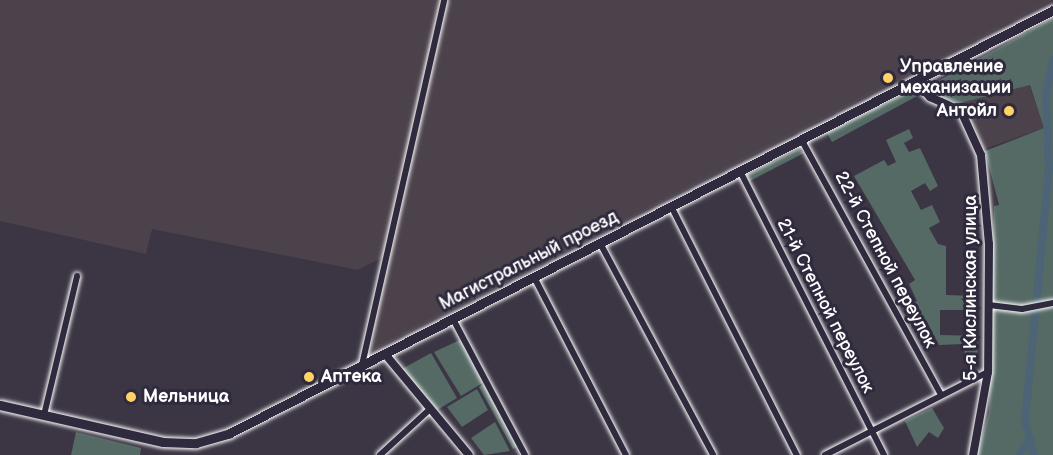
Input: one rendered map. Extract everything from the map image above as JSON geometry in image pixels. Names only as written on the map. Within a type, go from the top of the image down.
[{"type":"main road","name":"Магистральный проезд","points":[[0,405],[148,440],[196,443],[266,417],[362,365],[1053,10]]},
{"type":"street","points":[[362,365],[444,0]]},
{"type":"street","name":"5-я Кислинская улица","points":[[915,81],[930,97],[961,111],[974,130],[988,210],[988,372],[973,455]]},
{"type":"street","name":"22-й Степной переулок","points":[[801,139],[941,395]]},
{"type":"street","name":"21-й Степной переулок","points":[[740,171],[884,455]]},
{"type":"street","points":[[671,206],[798,455]]},
{"type":"street","points":[[600,243],[713,455]]},
{"type":"street","points":[[44,415],[77,276]]},
{"type":"street","points":[[534,277],[626,455]]},
{"type":"street","points":[[988,305],[1022,309],[1053,303]]},
{"type":"street","points":[[453,319],[525,455]]},
{"type":"street","points":[[385,354],[469,455]]},
{"type":"street","points":[[825,455],[988,372]]},
{"type":"street","points":[[380,455],[430,409]]},
{"type":"shaded area","points":[[0,0],[1053,0],[364,355],[383,257],[358,270],[152,229],[146,254],[0,221]]},
{"type":"shaded area","points":[[1027,78],[1044,128],[980,150],[963,100]]},
{"type":"green space","points":[[1053,18],[1053,455],[977,455],[989,412],[994,206],[999,205],[985,151],[1044,128],[1030,85],[960,103],[938,96],[929,86]]},
{"type":"green space","points":[[910,91],[919,95],[832,142],[827,133]]},
{"type":"green space","points":[[909,129],[913,138],[904,143],[909,152],[920,148],[938,186],[930,191],[925,183],[911,191],[921,210],[932,205],[940,222],[929,228],[938,244],[946,246],[946,295],[976,296],[977,310],[940,310],[940,335],[978,336],[977,363],[965,363],[964,344],[939,345],[926,320],[911,327],[903,308],[917,301],[909,284],[915,280],[854,176],[884,160],[888,166],[896,162],[886,140]]},
{"type":"green space","points":[[798,149],[804,153],[748,182],[747,175]]},
{"type":"green space","points":[[462,339],[484,382],[461,396],[434,352]]},
{"type":"green space","points":[[431,353],[457,398],[437,410],[402,369]]},
{"type":"green space","points":[[485,383],[518,446],[513,449],[479,387]]},
{"type":"green space","points":[[477,389],[488,410],[462,427],[447,407]]},
{"type":"green space","points":[[932,408],[944,428],[938,438],[929,432],[917,447],[905,421]]},
{"type":"green space","points":[[495,422],[510,451],[484,455],[471,438]]},
{"type":"green space","points":[[76,432],[141,448],[140,455],[71,455]]},
{"type":"waterway","points":[[1034,455],[1025,421],[1049,169],[1046,93],[1053,60]]},
{"type":"waterway","points":[[1019,455],[1030,440]]},
{"type":"place","name":"Управление механизации","points":[[888,78]]},
{"type":"place","name":"Антойл","points":[[1009,111]]},
{"type":"place","name":"Аптека","points":[[309,377]]},
{"type":"place","name":"Мельница","points":[[131,397]]}]
